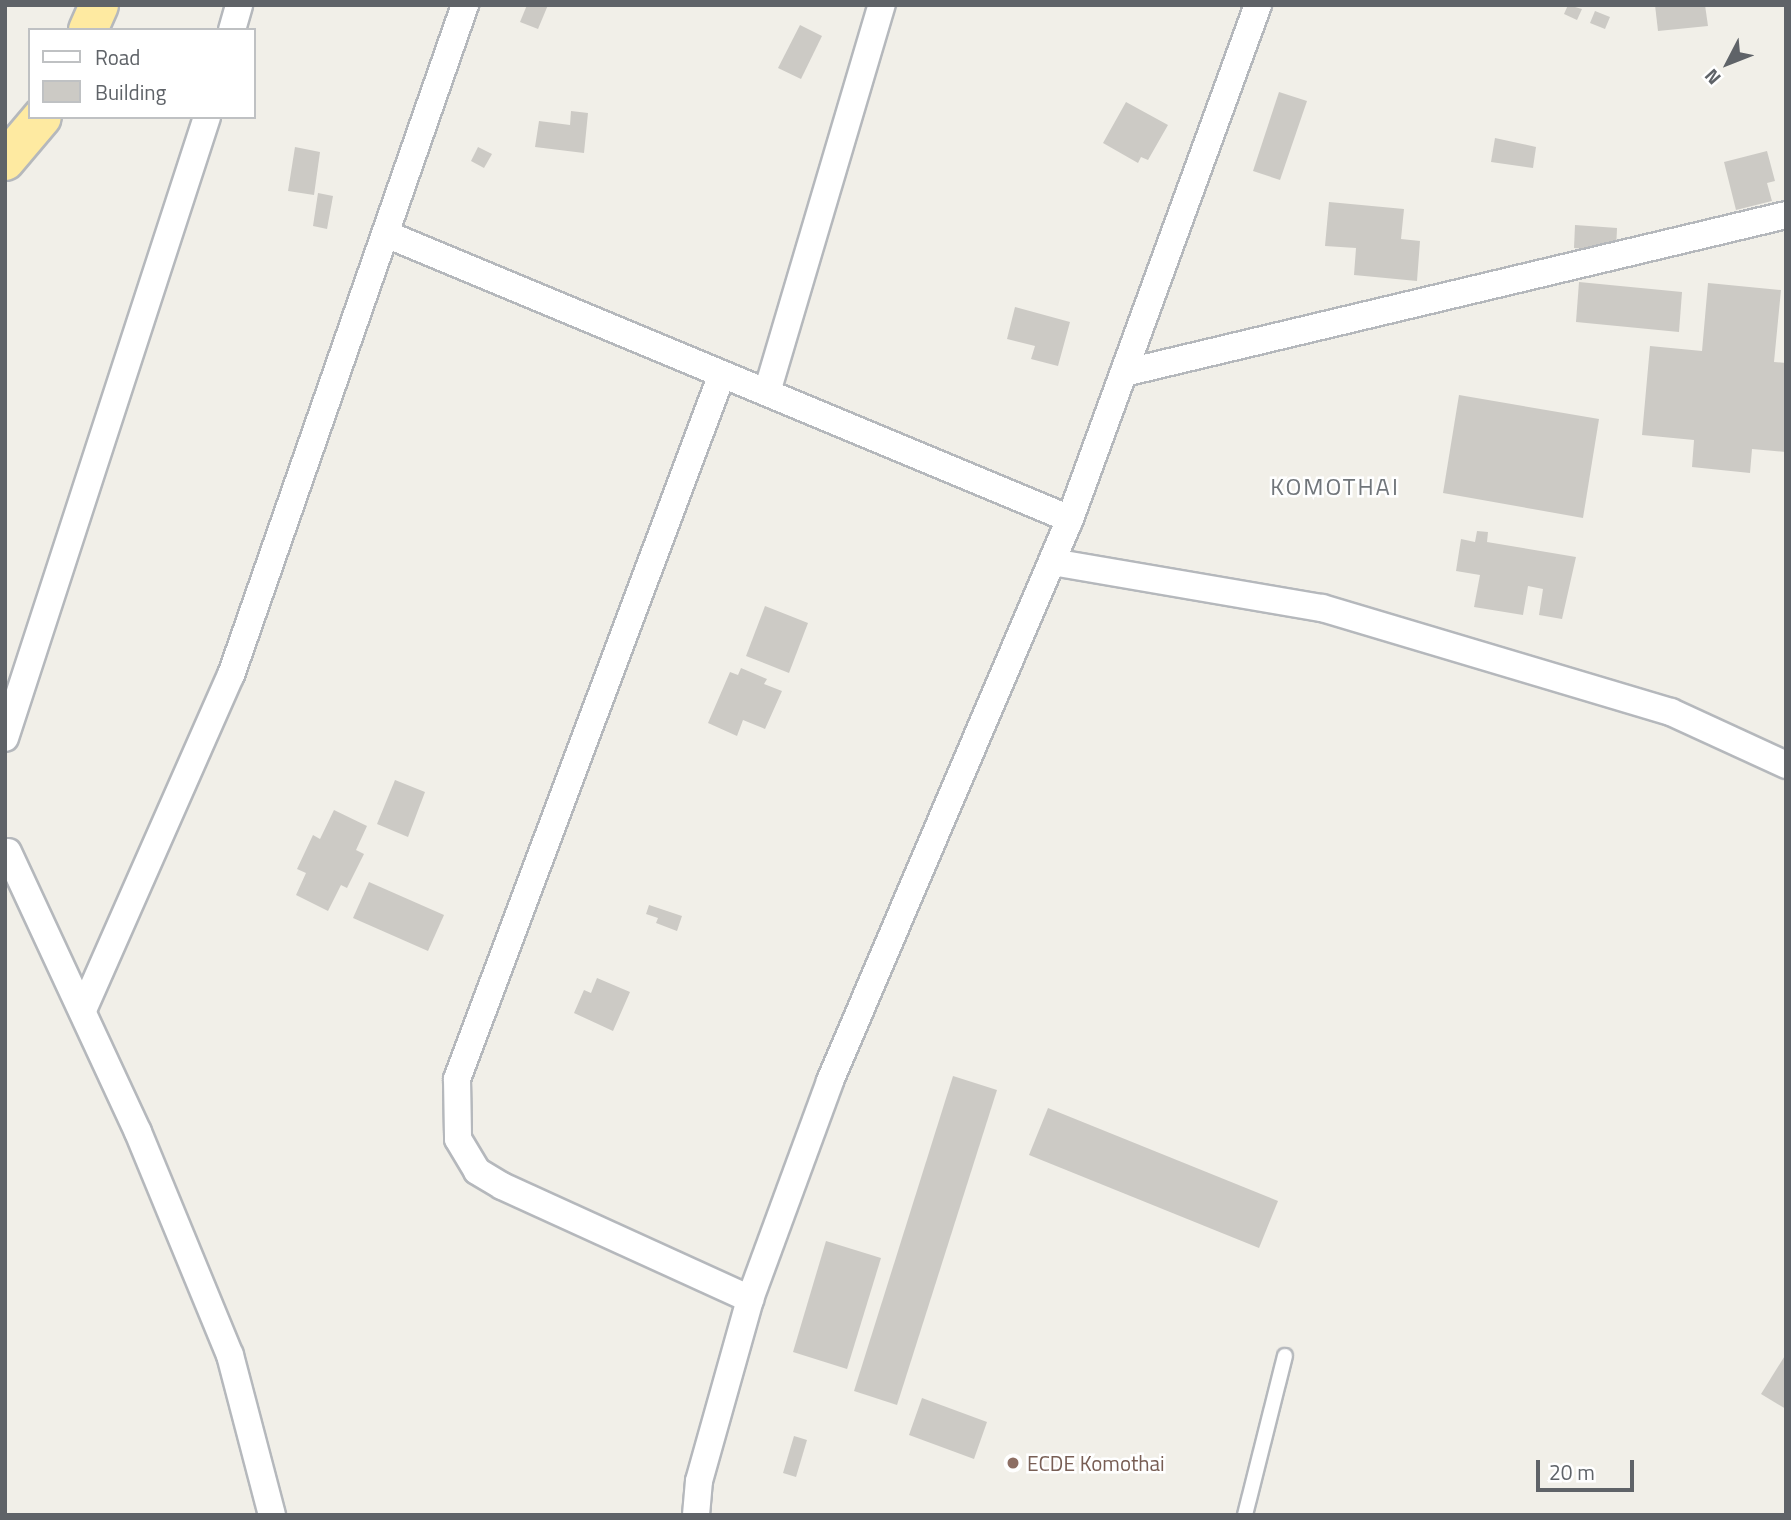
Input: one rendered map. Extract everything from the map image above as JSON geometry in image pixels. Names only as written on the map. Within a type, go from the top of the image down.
[{"type":"highway","points":[[89,28],[99,5]]},
{"type":"highway","points":[[5,161],[40,119]]},
{"type":"street","points":[[233,28],[239,5]]},
{"type":"street","points":[[83,1010],[231,675],[465,5]]},
{"type":"street","points":[[767,392],[882,5]]},
{"type":"street","points":[[696,1515],[699,1480],[750,1299],[830,1081],[1070,519],[1258,5]]},
{"type":"street","points":[[5,738],[206,119]]},
{"type":"street","points":[[1124,373],[1786,215]]},
{"type":"street","points":[[386,234],[1070,519]]},
{"type":"street","points":[[722,374],[457,1079],[458,1139],[477,1171],[502,1186],[750,1299]]},
{"type":"street","points":[[1052,562],[1322,608],[1671,712],[1786,765]]},
{"type":"street","points":[[6,848],[83,1010],[230,1354],[272,1515]]},
{"type":"lane","points":[[1245,1515],[1285,1356]]},
{"type":"building","points":[[527,5],[548,5],[538,29],[520,22]]},
{"type":"building","points":[[1568,5],[1582,9],[1577,20],[1564,14]]},
{"type":"building","points":[[1655,5],[1705,5],[1708,26],[1658,31]]},
{"type":"building","points":[[1595,11],[1610,17],[1605,29],[1590,23]]},
{"type":"building","points":[[800,25],[822,36],[801,79],[778,68]]},
{"type":"building","points":[[1279,92],[1307,101],[1280,180],[1253,171]]},
{"type":"building","points":[[1126,102],[1168,125],[1148,160],[1141,157],[1138,163],[1103,143]]},
{"type":"building","points":[[571,111],[588,113],[584,153],[535,147],[539,121],[570,125]]},
{"type":"building","points":[[1495,138],[1536,147],[1533,168],[1491,162]]},
{"type":"building","points":[[295,147],[320,152],[314,195],[288,191]]},
{"type":"building","points":[[478,147],[492,154],[484,168],[471,161]]},
{"type":"building","points":[[1767,151],[1775,181],[1767,183],[1772,201],[1736,210],[1724,162]]},
{"type":"building","points":[[318,193],[333,196],[327,229],[313,226]]},
{"type":"building","points":[[1329,202],[1404,209],[1401,239],[1420,241],[1417,281],[1354,275],[1356,248],[1325,246]]},
{"type":"building","points":[[1575,225],[1617,228],[1616,251],[1574,248]]},
{"type":"building","points":[[1579,282],[1682,292],[1679,332],[1576,322]]},
{"type":"building","points":[[1708,283],[1781,290],[1774,362],[1786,363],[1786,452],[1752,449],[1750,473],[1692,467],[1694,440],[1642,435],[1650,346],[1702,351]]},
{"type":"building","points":[[1015,307],[1070,322],[1058,366],[1031,359],[1035,346],[1007,339]]},
{"type":"building","points":[[1459,395],[1599,419],[1583,518],[1443,493]]},
{"type":"building","points":[[1477,531],[1488,532],[1487,542],[1576,557],[1562,619],[1539,615],[1543,589],[1528,586],[1523,615],[1474,607],[1480,575],[1456,571],[1461,539],[1475,542]]},
{"type":"building","points":[[765,606],[808,623],[789,673],[746,656]]},
{"type":"building","points":[[741,668],[767,679],[764,684],[782,691],[765,729],[743,720],[737,736],[708,723],[730,672],[738,675]]},
{"type":"building","points":[[395,780],[425,792],[408,837],[377,824]]},
{"type":"building","points":[[334,810],[367,826],[356,850],[364,854],[347,888],[341,885],[328,911],[296,895],[306,873],[297,869],[313,835],[320,839]]},
{"type":"building","points":[[369,882],[444,915],[428,951],[353,918]]},
{"type":"building","points":[[649,905],[682,916],[677,931],[656,923],[658,918],[646,914]]},
{"type":"building","points":[[597,978],[630,992],[613,1031],[574,1013],[584,990],[591,993]]},
{"type":"building","points":[[953,1076],[997,1090],[897,1405],[854,1391]]},
{"type":"building","points":[[1048,1108],[1278,1201],[1259,1248],[1029,1155]]},
{"type":"building","points":[[826,1241],[881,1258],[847,1369],[793,1352]]},
{"type":"building","points":[[1786,1354],[1786,1409],[1761,1394]]},
{"type":"building","points":[[922,1398],[987,1422],[974,1459],[909,1435]]},
{"type":"building","points":[[794,1436],[807,1440],[796,1477],[783,1473]]},
{"type":"place","name":"ECDE Komothai","points":[[1013,1463]]},
{"type":"district","name":"KOMOTHAI","points":[[1335,487]]}]
